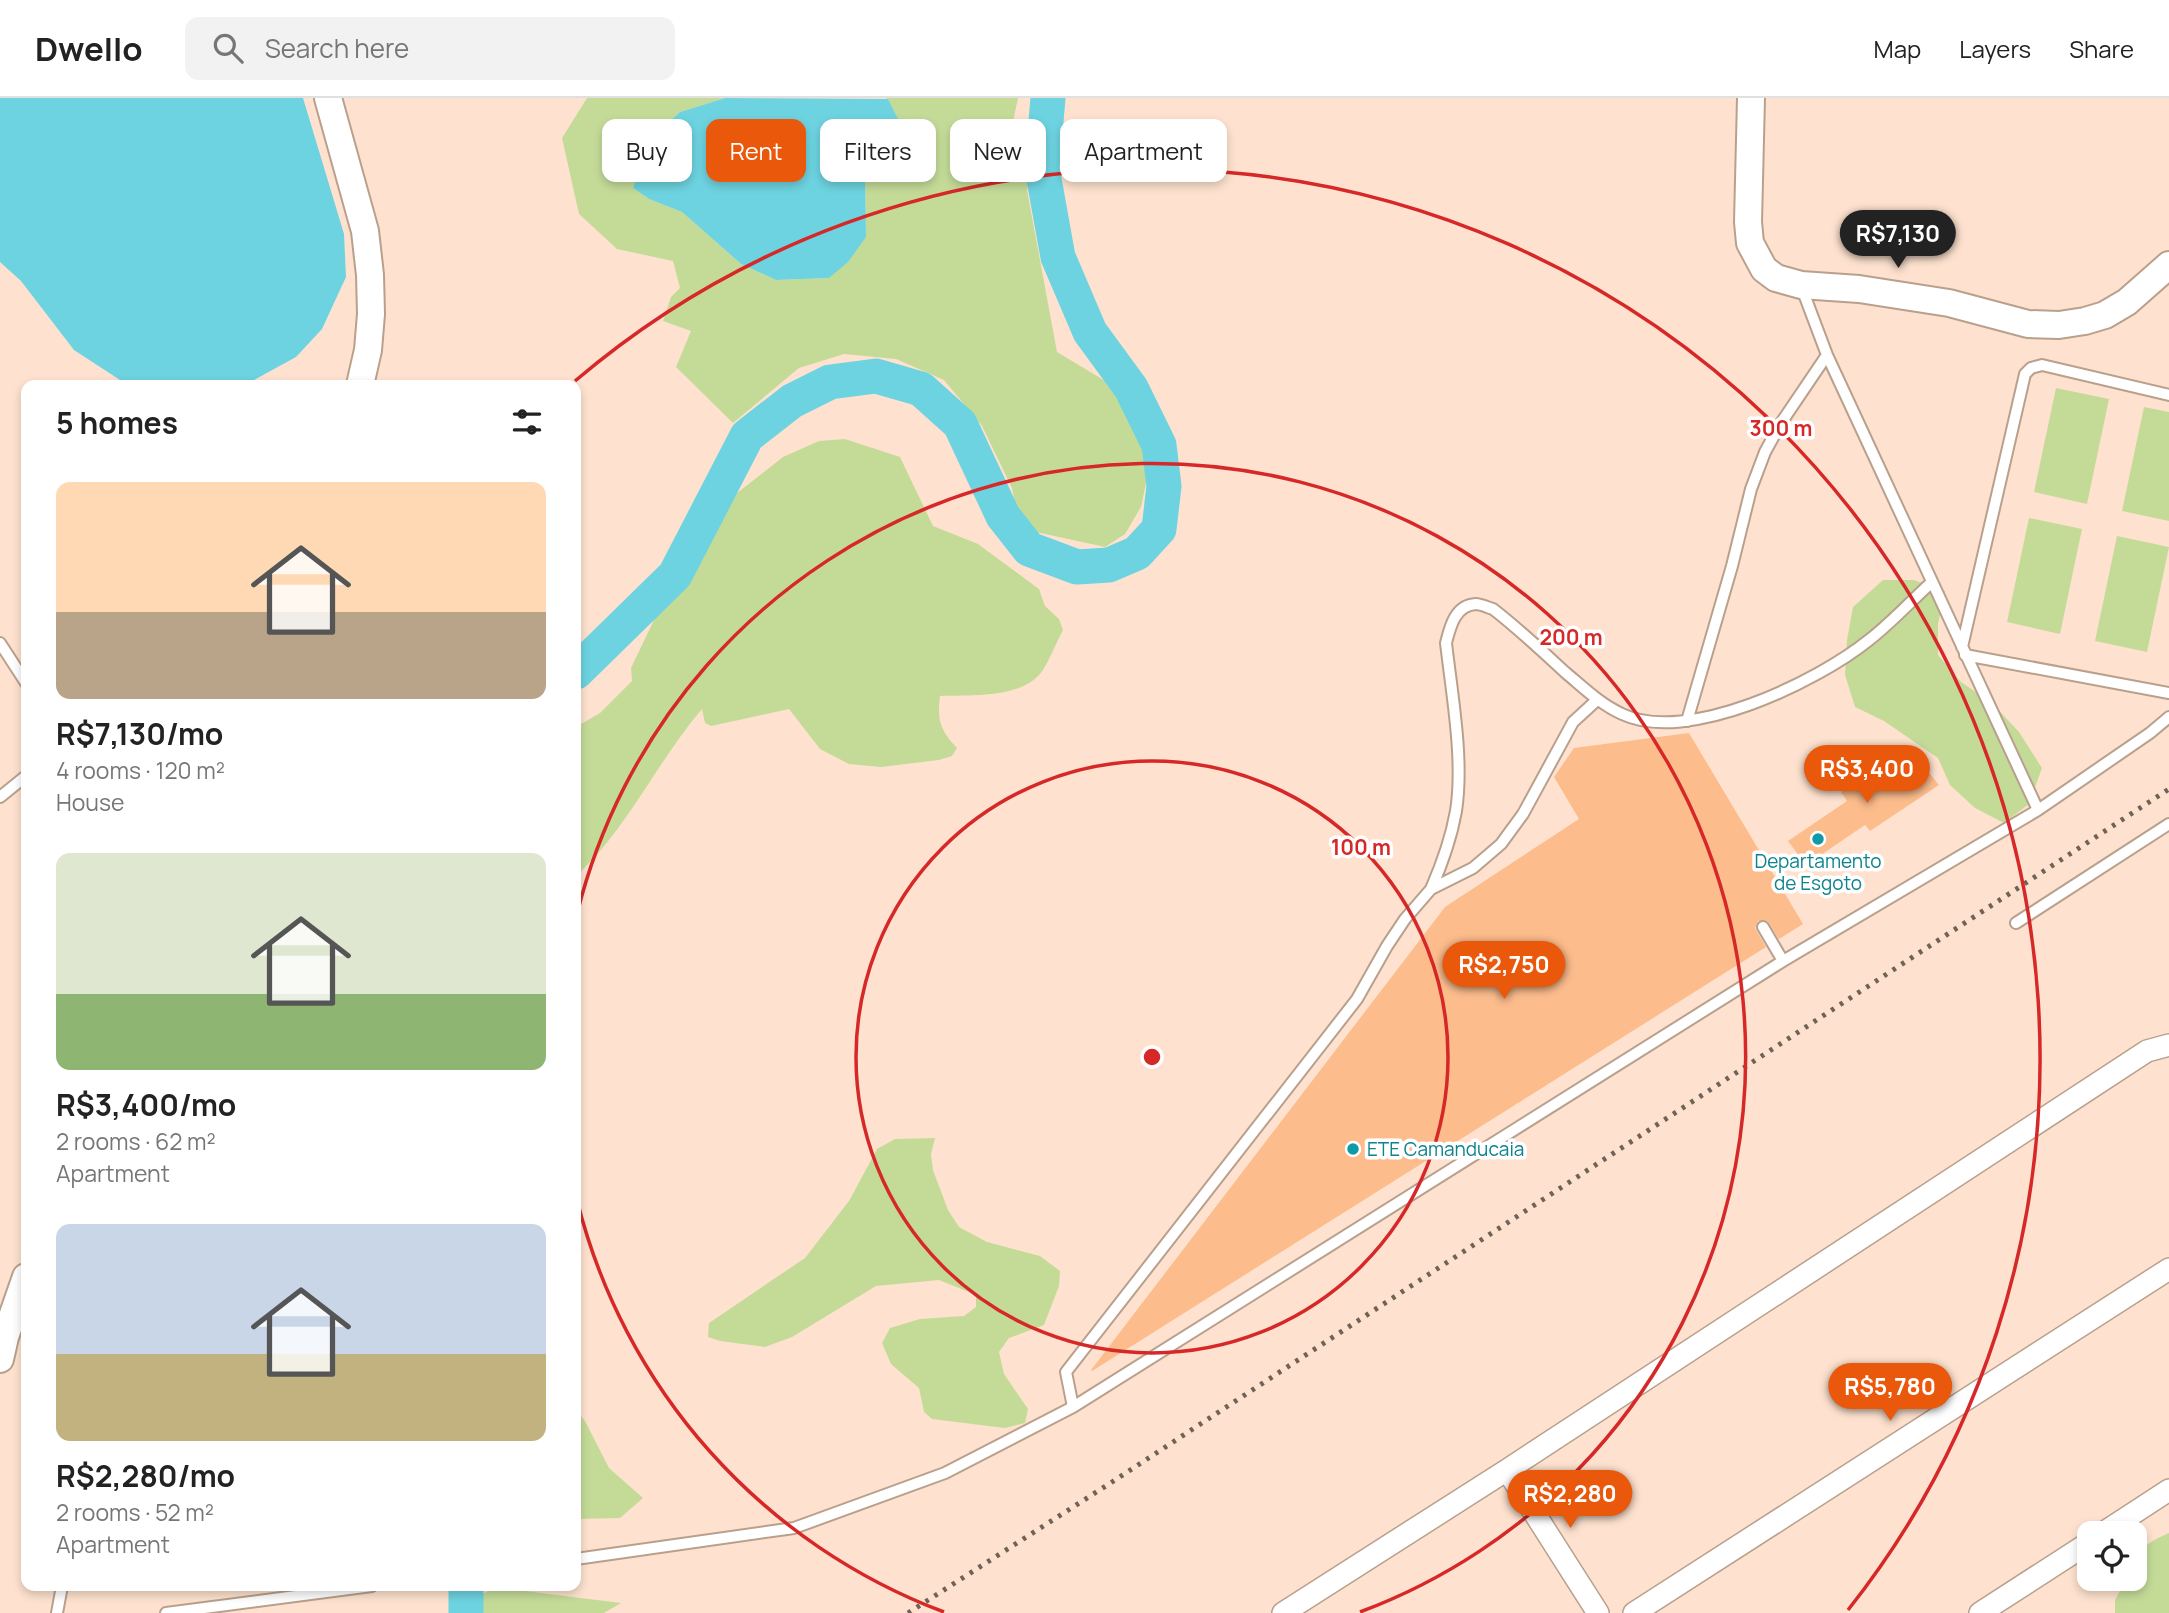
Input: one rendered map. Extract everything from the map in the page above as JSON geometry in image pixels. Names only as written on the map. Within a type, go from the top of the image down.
[{"type":"street","points":[[328,98],[365,231],[371,313],[368,350],[361,380]]},
{"type":"street","points":[[1751,98],[1748,222],[1751,243],[1764,269],[1776,278],[1801,285],[1896,293],[1949,303],[2028,324],[2059,325],[2105,315],[2126,302],[2169,265]]},
{"type":"street","points":[[1283,1613],[1507,1470],[2147,1051],[2169,1045]]},
{"type":"street","points":[[1634,1613],[2169,1269]]},
{"type":"street","points":[[0,1359],[21,1291]]},
{"type":"street","points":[[1507,1470],[1598,1613]]},
{"type":"street","points":[[2121,1521],[2169,1490]]},
{"type":"street","points":[[1980,1613],[2077,1550]]},
{"type":"lane","points":[[1801,285],[1827,355],[2038,810]]},
{"type":"lane","points":[[1687,721],[1732,566],[1751,489],[1765,452],[1781,423],[1827,355]]},
{"type":"lane","points":[[1964,651],[2025,374],[2031,368],[2042,365],[2169,395]]},
{"type":"lane","points":[[1073,1407],[1066,1372],[1357,999],[1405,919],[1431,889],[1447,851],[1456,810],[1459,764],[1446,643],[1450,625],[1460,610],[1476,604],[1493,609],[1597,700],[1624,715],[1654,722],[1687,721],[1759,702],[1825,671],[1870,640],[1932,582]]},
{"type":"lane","points":[[0,643],[21,675]]},
{"type":"lane","points":[[1964,651],[2169,693]]},
{"type":"lane","points":[[1431,889],[1473,868],[1501,844],[1523,814],[1573,722],[1597,700]]},
{"type":"lane","points":[[581,1558],[794,1528],[945,1473],[1073,1407],[1783,961],[2038,810],[2169,717]]},
{"type":"lane","points":[[0,797],[21,780]]},
{"type":"lane","points":[[2016,923],[2169,824]]},
{"type":"lane","points":[[1763,927],[1783,961]]},
{"type":"lane","points":[[57,1613],[61,1591]]},
{"type":"lane","points":[[166,1613],[334,1591]]},
{"type":"green space","points":[[587,98],[725,98],[680,112],[673,119],[602,119],[602,182],[635,182],[633,188],[649,199],[682,212],[741,264],[776,280],[829,278],[866,237],[865,182],[936,182],[936,119],[882,119],[888,100],[886,98],[1018,98],[1014,119],[950,119],[950,182],[1028,182],[1027,190],[1057,352],[1127,394],[1140,423],[1150,464],[1141,507],[1125,534],[1105,547],[1036,532],[1017,515],[1012,488],[982,426],[944,380],[896,359],[844,354],[799,368],[733,423],[676,367],[691,331],[663,321],[671,297],[680,288],[673,261],[617,249],[579,214],[562,138]]},
{"type":"green space","points":[[2056,388],[2109,399],[2087,504],[2034,492]]},
{"type":"green space","points":[[2144,407],[2169,412],[2169,521],[2122,511]]},
{"type":"green space","points":[[845,439],[900,457],[933,526],[978,544],[1039,589],[1045,606],[1059,619],[1063,630],[1043,670],[1023,686],[1010,691],[940,696],[941,724],[957,748],[952,756],[881,767],[849,764],[820,749],[789,709],[711,726],[705,723],[702,709],[627,816],[581,871],[581,724],[600,713],[632,681],[631,668],[674,578],[732,497],[783,457],[819,441]]},
{"type":"green space","points":[[2029,518],[2082,529],[2060,634],[2007,622]]},
{"type":"green space","points":[[2117,536],[2169,547],[2147,652],[2095,641]]},
{"type":"green space","points":[[1883,580],[1914,580],[1945,591],[1938,624],[1938,655],[1961,682],[1992,703],[2019,732],[2042,768],[2029,804],[2004,823],[1975,808],[1950,785],[1938,758],[1884,721],[1855,707],[1845,675],[1847,640],[1853,607]]},
{"type":"green space","points":[[935,1138],[931,1154],[933,1170],[948,1210],[959,1227],[987,1242],[1040,1256],[1060,1271],[1059,1286],[1044,1325],[1009,1338],[999,1352],[1004,1374],[1028,1409],[1025,1423],[1005,1428],[932,1419],[924,1412],[919,1388],[891,1364],[882,1343],[890,1328],[920,1319],[964,1316],[976,1307],[976,1295],[939,1280],[876,1286],[792,1337],[765,1347],[708,1337],[709,1323],[805,1258],[849,1201],[877,1149],[895,1139]]},
{"type":"green space","points":[[581,1416],[609,1468],[643,1498],[620,1518],[581,1519]]},
{"type":"green space","points":[[2169,1533],[2169,1613],[2115,1613],[2115,1600],[2120,1591],[2147,1591],[2147,1545]]},
{"type":"green space","points":[[488,1591],[525,1591],[621,1603],[604,1613],[470,1613],[473,1600]]},
{"type":"water","points":[[0,98],[303,98],[344,234],[346,277],[322,329],[296,357],[254,380],[120,380],[74,350],[21,281],[0,262]]},
{"type":"water","points":[[725,98],[888,99],[898,119],[820,119],[820,182],[865,182],[866,237],[848,262],[829,278],[776,280],[741,264],[682,212],[649,199],[633,188],[635,182],[692,182],[692,119],[673,119],[680,112]]},
{"type":"building","name":"ETE Camanducaia","points":[[1689,733],[1803,924],[1779,939],[1767,921],[1758,921],[1755,928],[1766,947],[1092,1371],[1445,907],[1579,819],[1554,777],[1574,748]]},
{"type":"building","points":[[1910,749],[1939,785],[1870,831],[1865,825],[1806,865],[1788,841],[1847,801],[1841,792]]},
{"type":"waterway","points":[[581,667],[675,575],[747,436],[792,401],[830,382],[876,376],[921,389],[960,424],[1003,516],[1029,549],[1077,567],[1109,565],[1137,553],[1159,529],[1164,486],[1159,445],[1131,388],[1090,332],[1058,257],[1042,168],[1048,98]]},
{"type":"waterway","points":[[466,1591],[466,1613]]},
{"type":"railway","points":[[908,1613],[2169,789]]},
{"type":"place","name":"Departamento de Esgoto","points":[[1818,839]]},
{"type":"place","name":"ETE Camanducaia","points":[[1353,1149]]}]
